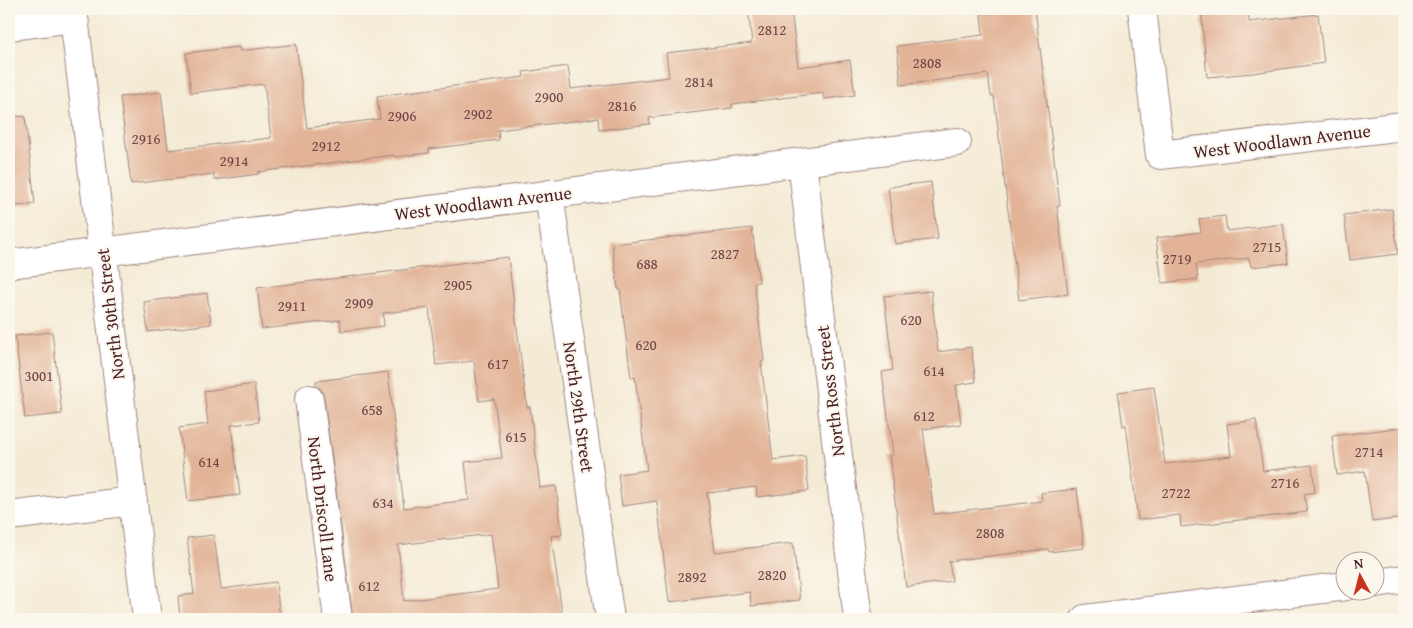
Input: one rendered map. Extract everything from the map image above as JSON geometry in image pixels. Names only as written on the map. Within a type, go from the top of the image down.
[{"type":"street","name":"West Woodlawn Avenue","points":[[1142,9],[1160,155],[1404,126]]},
{"type":"street","points":[[9,26],[74,13]]},
{"type":"street","name":"North 30th Street","points":[[74,13],[147,619]]},
{"type":"street","name":"West Woodlawn Avenue","points":[[9,264],[957,142]]},
{"type":"street","name":"North Ross Street","points":[[802,162],[858,619]]},
{"type":"street","name":"North 29th Street","points":[[549,194],[610,619]]},
{"type":"street","name":"North Driscoll Lane","points":[[309,399],[338,619]]},
{"type":"street","points":[[9,516],[133,501]]},
{"type":"street","points":[[1386,582],[1404,579]]},
{"type":"street","points":[[1085,619],[1161,615],[1336,588]]},
{"type":"building","points":[[748,9],[791,9],[798,67],[850,60],[855,95],[824,99],[823,93],[732,104],[732,108],[649,118],[650,124],[599,130],[598,118],[498,130],[499,140],[429,149],[429,153],[395,157],[394,155],[258,172],[259,174],[214,180],[214,174],[131,184],[120,97],[161,92],[168,150],[271,138],[264,84],[191,93],[186,53],[239,47],[240,51],[296,44],[307,128],[380,119],[377,96],[524,77],[523,72],[568,66],[571,89],[669,77],[666,53],[752,43]]},
{"type":"building","points":[[1035,9],[1060,206],[1057,206],[1068,294],[1019,300],[994,96],[991,96],[988,74],[901,85],[897,46],[983,35],[981,14]]},
{"type":"building","points":[[1201,9],[1248,9],[1249,22],[1318,14],[1324,63],[1207,77]]},
{"type":"building","points":[[25,116],[35,204],[9,207],[9,117]]},
{"type":"building","points":[[931,182],[938,239],[895,244],[888,187]]},
{"type":"building","points":[[1392,209],[1398,254],[1350,260],[1344,215]]},
{"type":"building","points":[[1225,216],[1227,231],[1283,224],[1288,263],[1251,267],[1249,258],[1196,264],[1198,279],[1162,283],[1156,238],[1201,232],[1199,219]]},
{"type":"building","points":[[752,228],[759,282],[754,283],[764,361],[761,362],[773,460],[805,456],[809,491],[757,497],[756,487],[707,493],[715,552],[793,543],[800,600],[751,606],[750,592],[669,602],[657,501],[622,506],[618,474],[647,470],[635,377],[631,378],[620,289],[618,289],[612,244]]},
{"type":"building","points":[[508,257],[527,407],[530,407],[540,488],[556,486],[562,535],[551,536],[563,619],[353,619],[324,397],[322,390],[316,386],[316,381],[388,372],[404,508],[469,500],[465,462],[502,458],[494,399],[479,401],[474,361],[436,365],[429,308],[383,313],[384,326],[341,331],[340,320],[262,329],[257,288]],"holes":[[[491,534],[498,589],[404,601],[398,545]]]},
{"type":"building","points":[[931,291],[938,352],[971,347],[976,382],[956,385],[961,424],[923,429],[934,514],[1042,501],[1041,493],[1077,489],[1084,548],[1049,552],[1048,549],[949,561],[952,581],[906,587],[889,455],[893,455],[882,372],[893,370],[884,296]]},
{"type":"building","points":[[207,293],[211,324],[148,332],[144,302]]},
{"type":"building","points":[[52,332],[62,414],[25,418],[15,336]]},
{"type":"building","points":[[254,384],[259,422],[231,425],[240,495],[188,501],[179,428],[208,424],[204,391]]},
{"type":"building","points":[[1154,387],[1165,464],[1231,456],[1227,424],[1256,420],[1263,471],[1312,465],[1315,492],[1304,494],[1307,512],[1181,527],[1180,515],[1138,520],[1126,425],[1123,426],[1118,392]]},
{"type":"building","points":[[1404,427],[1404,518],[1372,522],[1365,471],[1337,475],[1332,436]]},
{"type":"building","points":[[214,535],[221,589],[276,582],[280,619],[180,619],[178,596],[194,594],[187,538]]}]
